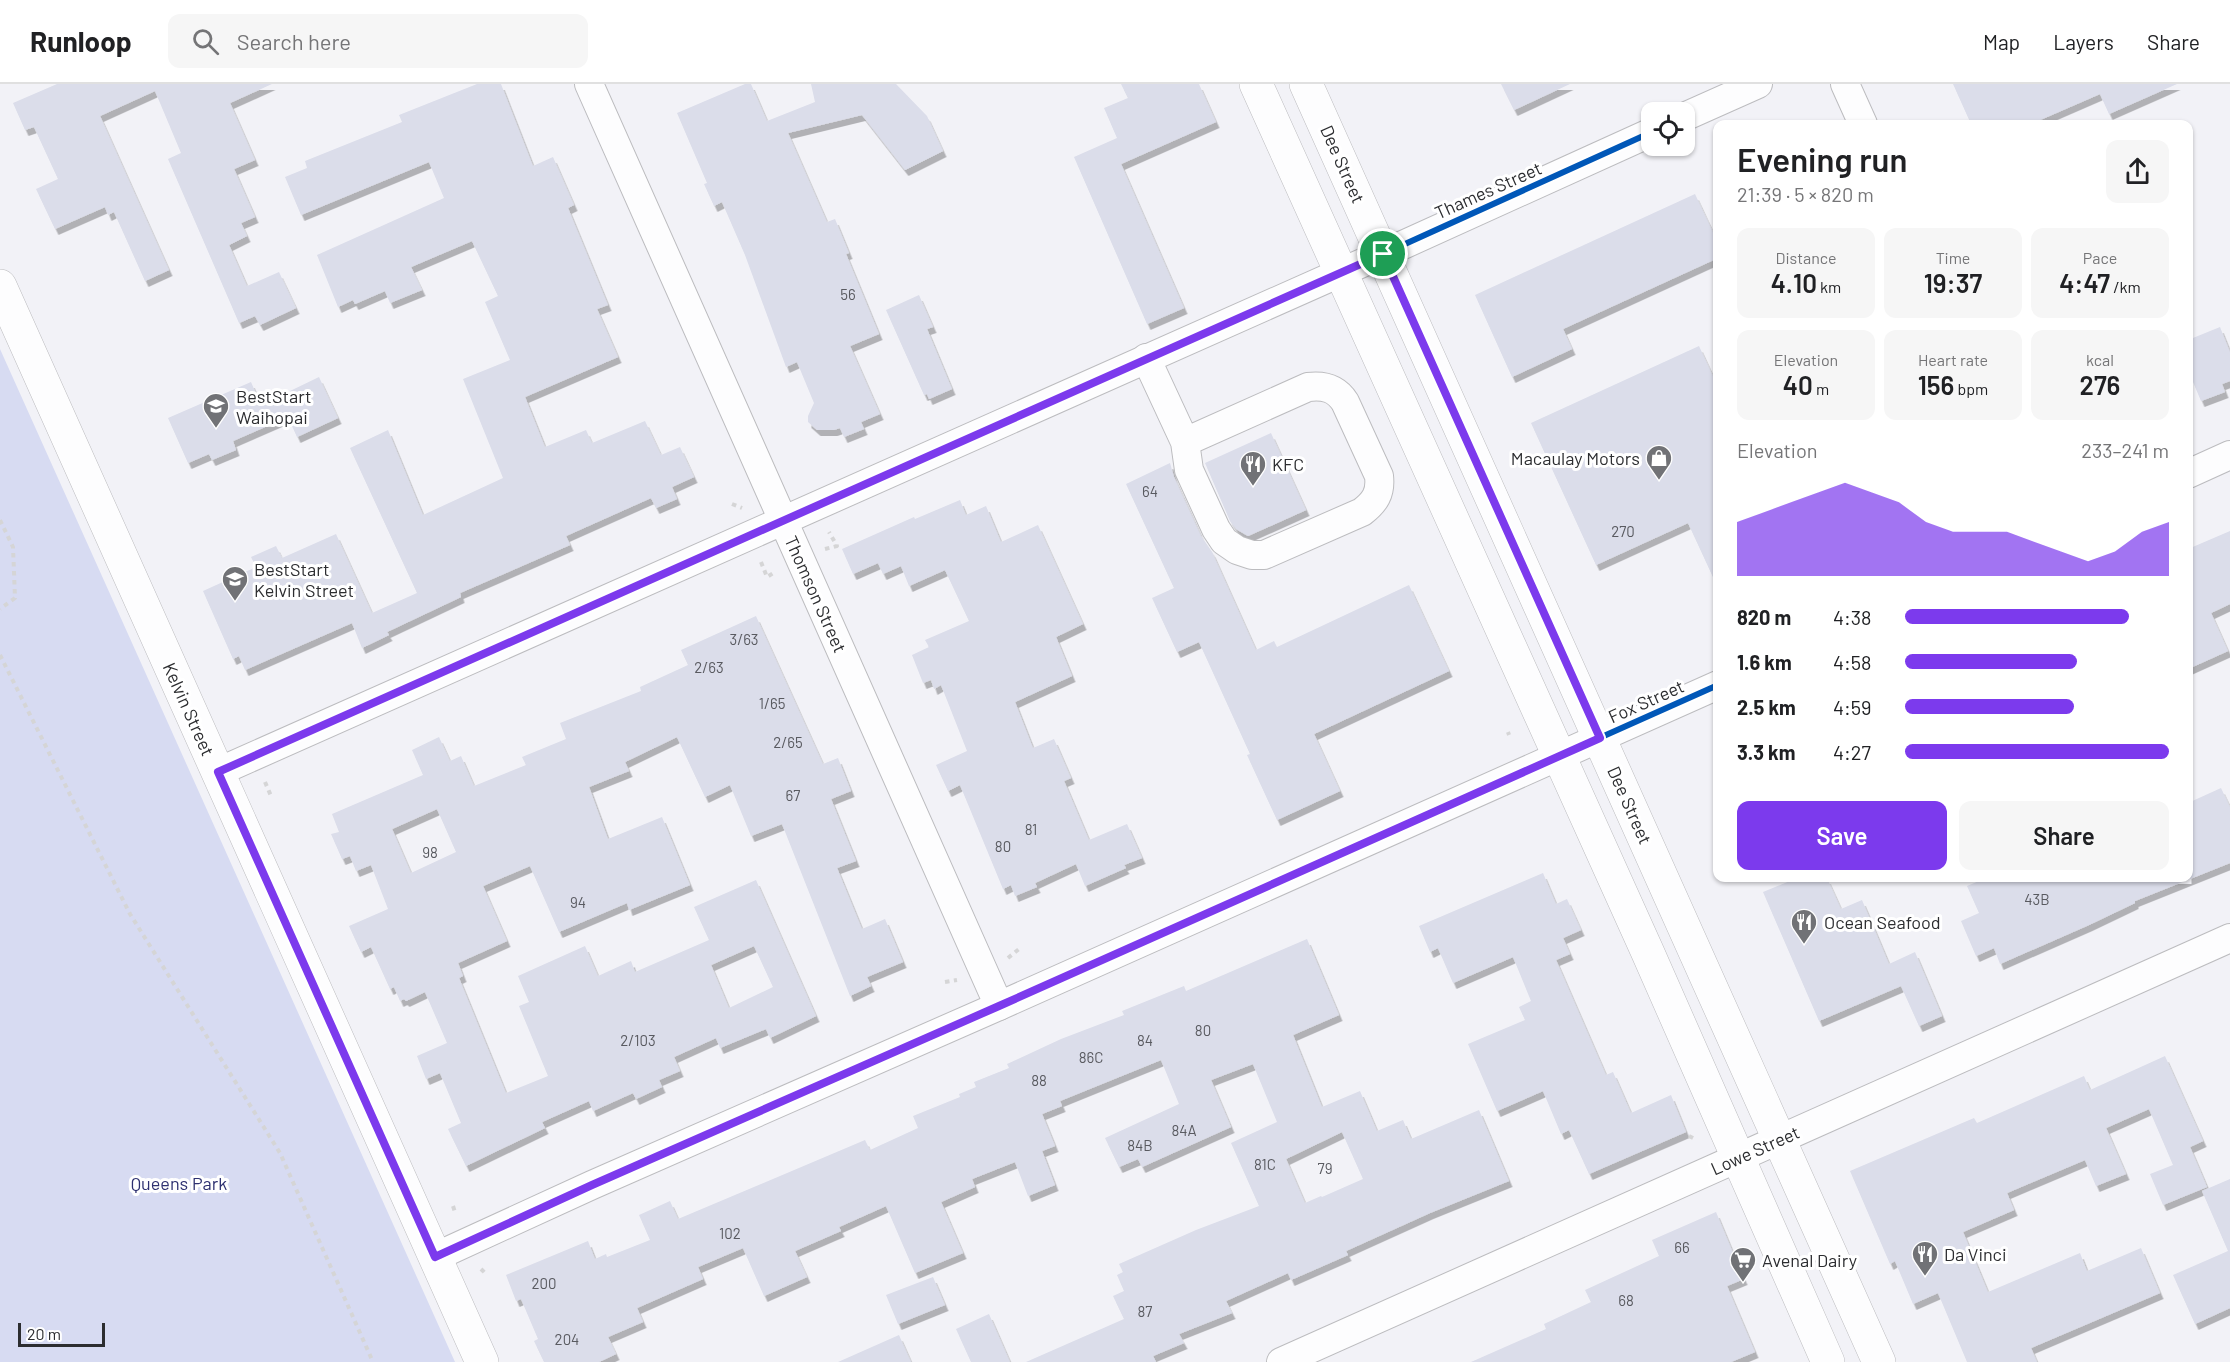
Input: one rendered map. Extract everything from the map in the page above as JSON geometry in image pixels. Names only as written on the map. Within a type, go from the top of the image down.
[{"type":"main road","points":[[1256,84],[1648,953],[1828,1362]]},
{"type":"main road","name":"Dee Street","points":[[1306,84],[1879,1362]]},
{"type":"main road","name":"Kelvin Street","points":[[0,286],[482,1362]]},
{"type":"street","name":"Thomson Street","points":[[589,84],[999,1006]]},
{"type":"street","points":[[1695,112],[1758,84]]},
{"type":"street","points":[[1845,84],[1861,120]]},
{"type":"street","name":"Thames Street","points":[[218,772],[1641,137]]},
{"type":"street","points":[[1146,358],[1185,442],[1189,470],[1216,529],[1224,541],[1244,553],[1264,555],[1362,512],[1372,504],[1380,486],[1379,476],[1345,402],[1332,389],[1308,387],[1185,442]]},
{"type":"street","points":[[2193,472],[2230,455]]},
{"type":"street","name":"Fox Street","points":[[435,1257],[592,1185],[1713,687]]},
{"type":"street","name":"Lowe Street","points":[[1281,1362],[2230,938]]},
{"type":"path","points":[[0,520],[13,547],[15,598],[0,609]]},
{"type":"path","points":[[825,526],[837,546]]},
{"type":"path","points":[[759,556],[767,577]]},
{"type":"path","points":[[0,655],[130,914],[280,1153],[373,1362]]},
{"type":"path","points":[[264,782],[271,796]]},
{"type":"path","points":[[1005,959],[1019,949]]},
{"type":"path","points":[[1689,1136],[1695,1139]]},
{"type":"path","points":[[453,1206],[455,1212]]},
{"type":"path","points":[[482,1269],[485,1273]]},
{"type":"green space","name":"Queens Park","points":[[0,349],[393,1224],[455,1362],[0,1362]]},
{"type":"building","points":[[57,84],[272,84],[230,103],[255,160],[234,169],[255,217],[241,223],[247,236],[229,245],[247,286],[279,272],[296,308],[260,325],[255,316],[239,323],[168,159],[181,153],[155,91],[100,116],[169,270],[145,281],[114,212],[108,215],[105,207],[55,229],[36,189],[58,179],[34,127],[25,130],[13,103]]},
{"type":"building","points":[[477,84],[501,84],[533,166],[553,157],[574,205],[568,208],[608,305],[597,309],[618,357],[525,397],[545,447],[586,430],[592,443],[645,421],[661,455],[680,447],[694,477],[672,487],[677,499],[656,508],[651,498],[566,536],[570,545],[460,593],[461,597],[387,632],[389,635],[362,648],[352,623],[245,670],[239,656],[233,659],[203,591],[256,567],[251,557],[276,546],[282,558],[336,534],[372,613],[417,593],[350,448],[388,430],[423,515],[503,478],[463,379],[510,360],[485,302],[498,296],[472,241],[411,267],[422,290],[390,303],[385,291],[355,304],[353,300],[338,307],[317,255],[444,198],[429,162],[301,215],[285,177],[307,168],[305,161],[402,122],[399,115]]},
{"type":"building","points":[[745,84],[751,84],[767,121],[815,102],[811,84],[896,84],[927,116],[943,151],[905,170],[862,115],[788,133],[827,222],[835,219],[849,253],[846,254],[879,334],[850,346],[880,414],[861,422],[864,429],[844,437],[840,428],[817,430],[808,422],[808,416],[814,403],[797,362],[786,367],[745,255],[722,202],[714,206],[704,184],[707,183],[677,113]]},
{"type":"building","points":[[1121,84],[1199,84],[1216,122],[1121,164],[1184,308],[1147,324],[1074,157],[1117,138],[1104,108],[1128,98]]},
{"type":"building","points":[[1501,84],[1570,84],[1514,110]]},
{"type":"building","points":[[1953,84],[2177,84],[2109,114],[2100,94],[2040,120],[1969,120]]},
{"type":"building","points":[[1695,194],[1713,232],[1713,260],[1563,329],[1572,349],[1512,377],[1475,295]]},
{"type":"building","points":[[919,295],[933,327],[927,329],[952,389],[929,399],[927,394],[924,395],[886,310]]},
{"type":"building","points":[[2220,327],[2230,352],[2230,381],[2222,384],[2225,392],[2201,401],[2193,382],[2193,338]]},
{"type":"building","points":[[1699,346],[1713,376],[1713,577],[1688,523],[1596,565],[1531,423]]},
{"type":"building","points":[[319,377],[338,418],[297,437],[288,417],[233,441],[236,450],[212,460],[209,454],[188,463],[168,418],[251,382],[261,405]]},
{"type":"building","name":"KFC","points":[[1271,433],[1306,510],[1248,536],[1236,529],[1230,521],[1205,463]]},
{"type":"building","points":[[1170,463],[1201,536],[1212,552],[1256,650],[1274,641],[1277,647],[1409,585],[1449,671],[1314,734],[1340,791],[1277,820],[1199,642],[1177,652],[1152,598],[1174,588],[1126,484]]},
{"type":"building","points":[[960,500],[966,515],[986,506],[1001,542],[1038,525],[1083,624],[1056,637],[1072,676],[1015,702],[1033,748],[1054,739],[1071,778],[1064,781],[1089,840],[1127,824],[1142,858],[1124,865],[1126,868],[1085,886],[1076,864],[1035,883],[1037,887],[1015,896],[1011,885],[1003,889],[960,785],[948,791],[936,765],[967,751],[941,685],[934,689],[931,680],[923,683],[912,655],[929,647],[925,640],[969,621],[945,570],[909,586],[901,566],[883,574],[878,563],[853,574],[842,549],[914,517],[915,519]]},
{"type":"building","points":[[2230,531],[2230,604],[2211,613],[2228,651],[2193,667],[2193,547]]},
{"type":"building","points":[[756,616],[823,764],[838,758],[851,791],[831,799],[856,861],[837,868],[862,929],[885,919],[903,962],[867,977],[871,986],[850,996],[782,824],[751,836],[730,785],[705,797],[677,737],[625,762],[629,771],[589,787],[608,839],[662,817],[690,885],[629,910],[627,903],[559,932],[530,866],[483,886],[507,941],[458,963],[463,976],[459,978],[506,1093],[548,1076],[519,1006],[529,1002],[518,976],[585,946],[598,976],[631,961],[635,972],[709,940],[694,907],[756,880],[816,1016],[770,1038],[766,1029],[720,1048],[716,1038],[674,1057],[680,1071],[659,1080],[662,1087],[636,1099],[633,1093],[593,1111],[589,1101],[542,1122],[545,1128],[466,1166],[448,1129],[461,1123],[440,1073],[426,1079],[417,1056],[447,1043],[425,992],[406,1001],[404,999],[400,1001],[394,987],[390,989],[371,947],[361,952],[349,926],[388,909],[371,865],[356,871],[350,856],[342,859],[331,834],[339,832],[332,814],[423,775],[412,750],[439,737],[450,761],[461,756],[474,786],[526,765],[522,757],[566,739],[560,723],[641,691],[640,687],[688,665],[681,650]],"holes":[[[437,809],[456,852],[411,873],[392,829]],[[754,946],[773,987],[729,1008],[711,965]]]},
{"type":"building","points":[[2221,788],[2230,807],[2230,863],[2193,878],[2193,801]]},
{"type":"building","points":[[1543,873],[1556,904],[1567,899],[1581,930],[1563,938],[1570,954],[1556,960],[1606,1075],[1613,1072],[1631,1113],[1671,1095],[1686,1132],[1589,1174],[1569,1130],[1561,1134],[1543,1091],[1497,1111],[1468,1044],[1525,1020],[1519,1007],[1531,1001],[1513,957],[1453,983],[1438,948],[1430,952],[1419,926]]},
{"type":"building","points":[[1787,882],[1829,882],[1841,909],[1862,900],[1889,964],[1915,952],[1942,1016],[1919,1026],[1901,986],[1819,1021],[1763,892]]},
{"type":"building","points":[[1976,882],[2182,882],[2135,901],[2089,925],[2000,964],[1994,948],[1976,956],[1961,921],[1979,913],[1967,886]]},
{"type":"building","points":[[1307,939],[1339,1015],[1293,1035],[1322,1107],[1360,1091],[1377,1131],[1403,1120],[1411,1139],[1479,1110],[1509,1181],[1346,1251],[1348,1255],[1291,1280],[1288,1273],[1226,1301],[1232,1313],[1179,1334],[1184,1343],[1153,1356],[1156,1362],[1026,1362],[1124,1319],[1113,1296],[1124,1291],[1117,1275],[1123,1272],[1119,1264],[1196,1230],[1259,1206],[1231,1143],[1277,1122],[1253,1064],[1211,1080],[1231,1127],[1142,1167],[1138,1159],[1119,1167],[1105,1138],[1179,1104],[1161,1060],[1060,1101],[1062,1106],[1042,1114],[1055,1146],[1042,1151],[1055,1185],[1028,1196],[1015,1162],[972,1179],[975,1187],[941,1202],[963,1253],[915,1273],[886,1206],[839,1227],[841,1231],[795,1251],[807,1277],[764,1296],[743,1248],[698,1267],[703,1279],[637,1308],[643,1322],[608,1337],[616,1354],[599,1362],[544,1362],[534,1341],[538,1339],[521,1299],[516,1301],[506,1275],[588,1241],[595,1259],[606,1254],[607,1257],[650,1240],[639,1215],[670,1201],[678,1219],[865,1140],[870,1150],[918,1128],[913,1116],[960,1097],[959,1094],[976,1087],[974,1082],[1009,1068],[1007,1064],[1061,1039],[1124,1015],[1122,1011],[1184,986],[1186,991]],"holes":[[[1342,1132],[1363,1179],[1305,1203],[1286,1159]]]},
{"type":"building","points":[[2165,1056],[2203,1141],[2190,1147],[2207,1187],[2163,1205],[2150,1174],[2173,1165],[2149,1109],[2106,1128],[2126,1174],[2096,1186],[2085,1160],[2007,1193],[2014,1210],[1963,1232],[1988,1292],[2080,1253],[2087,1271],[2141,1248],[2160,1293],[2031,1348],[2037,1362],[1967,1362],[1938,1293],[1913,1304],[1895,1261],[1890,1264],[1850,1171],[1974,1118],[1977,1123],[2084,1076],[2090,1090]]},
{"type":"building","points":[[2230,1179],[2230,1308],[2195,1324],[2173,1275],[2228,1251],[2202,1191]]},
{"type":"building","points":[[1716,1212],[1744,1279],[1727,1286],[1755,1352],[1731,1362],[1471,1362],[1546,1329],[1544,1324],[1591,1302],[1585,1290],[1659,1256],[1652,1240]]},
{"type":"building","points":[[933,1277],[945,1305],[898,1324],[886,1295]]},
{"type":"building","points":[[989,1314],[1010,1362],[971,1362],[956,1329]]},
{"type":"building","points":[[899,1335],[911,1362],[838,1362]]},
{"type":"cycle path","points":[[218,772],[1641,137]]},
{"type":"cycle path","points":[[435,1257],[592,1185],[1713,687]]},
{"type":"place","name":"BestStart Waihopai","points":[[216,429]]},
{"type":"place","name":"Macaulay Motors","points":[[1659,481]]},
{"type":"place","name":"KFC","points":[[1253,487]]},
{"type":"place","name":"BestStart Kelvin Street","points":[[235,602]]},
{"type":"place","name":"Ocean Seafood","points":[[1804,945]]},
{"type":"place","name":"Da Vinci","points":[[1925,1277]]},
{"type":"place","name":"Avenal Dairy","points":[[1743,1283]]},
{"type":"route","points":[[1383,254],[1600,738],[592,1185],[435,1257],[218,772],[1319,280],[1383,254]]}]
